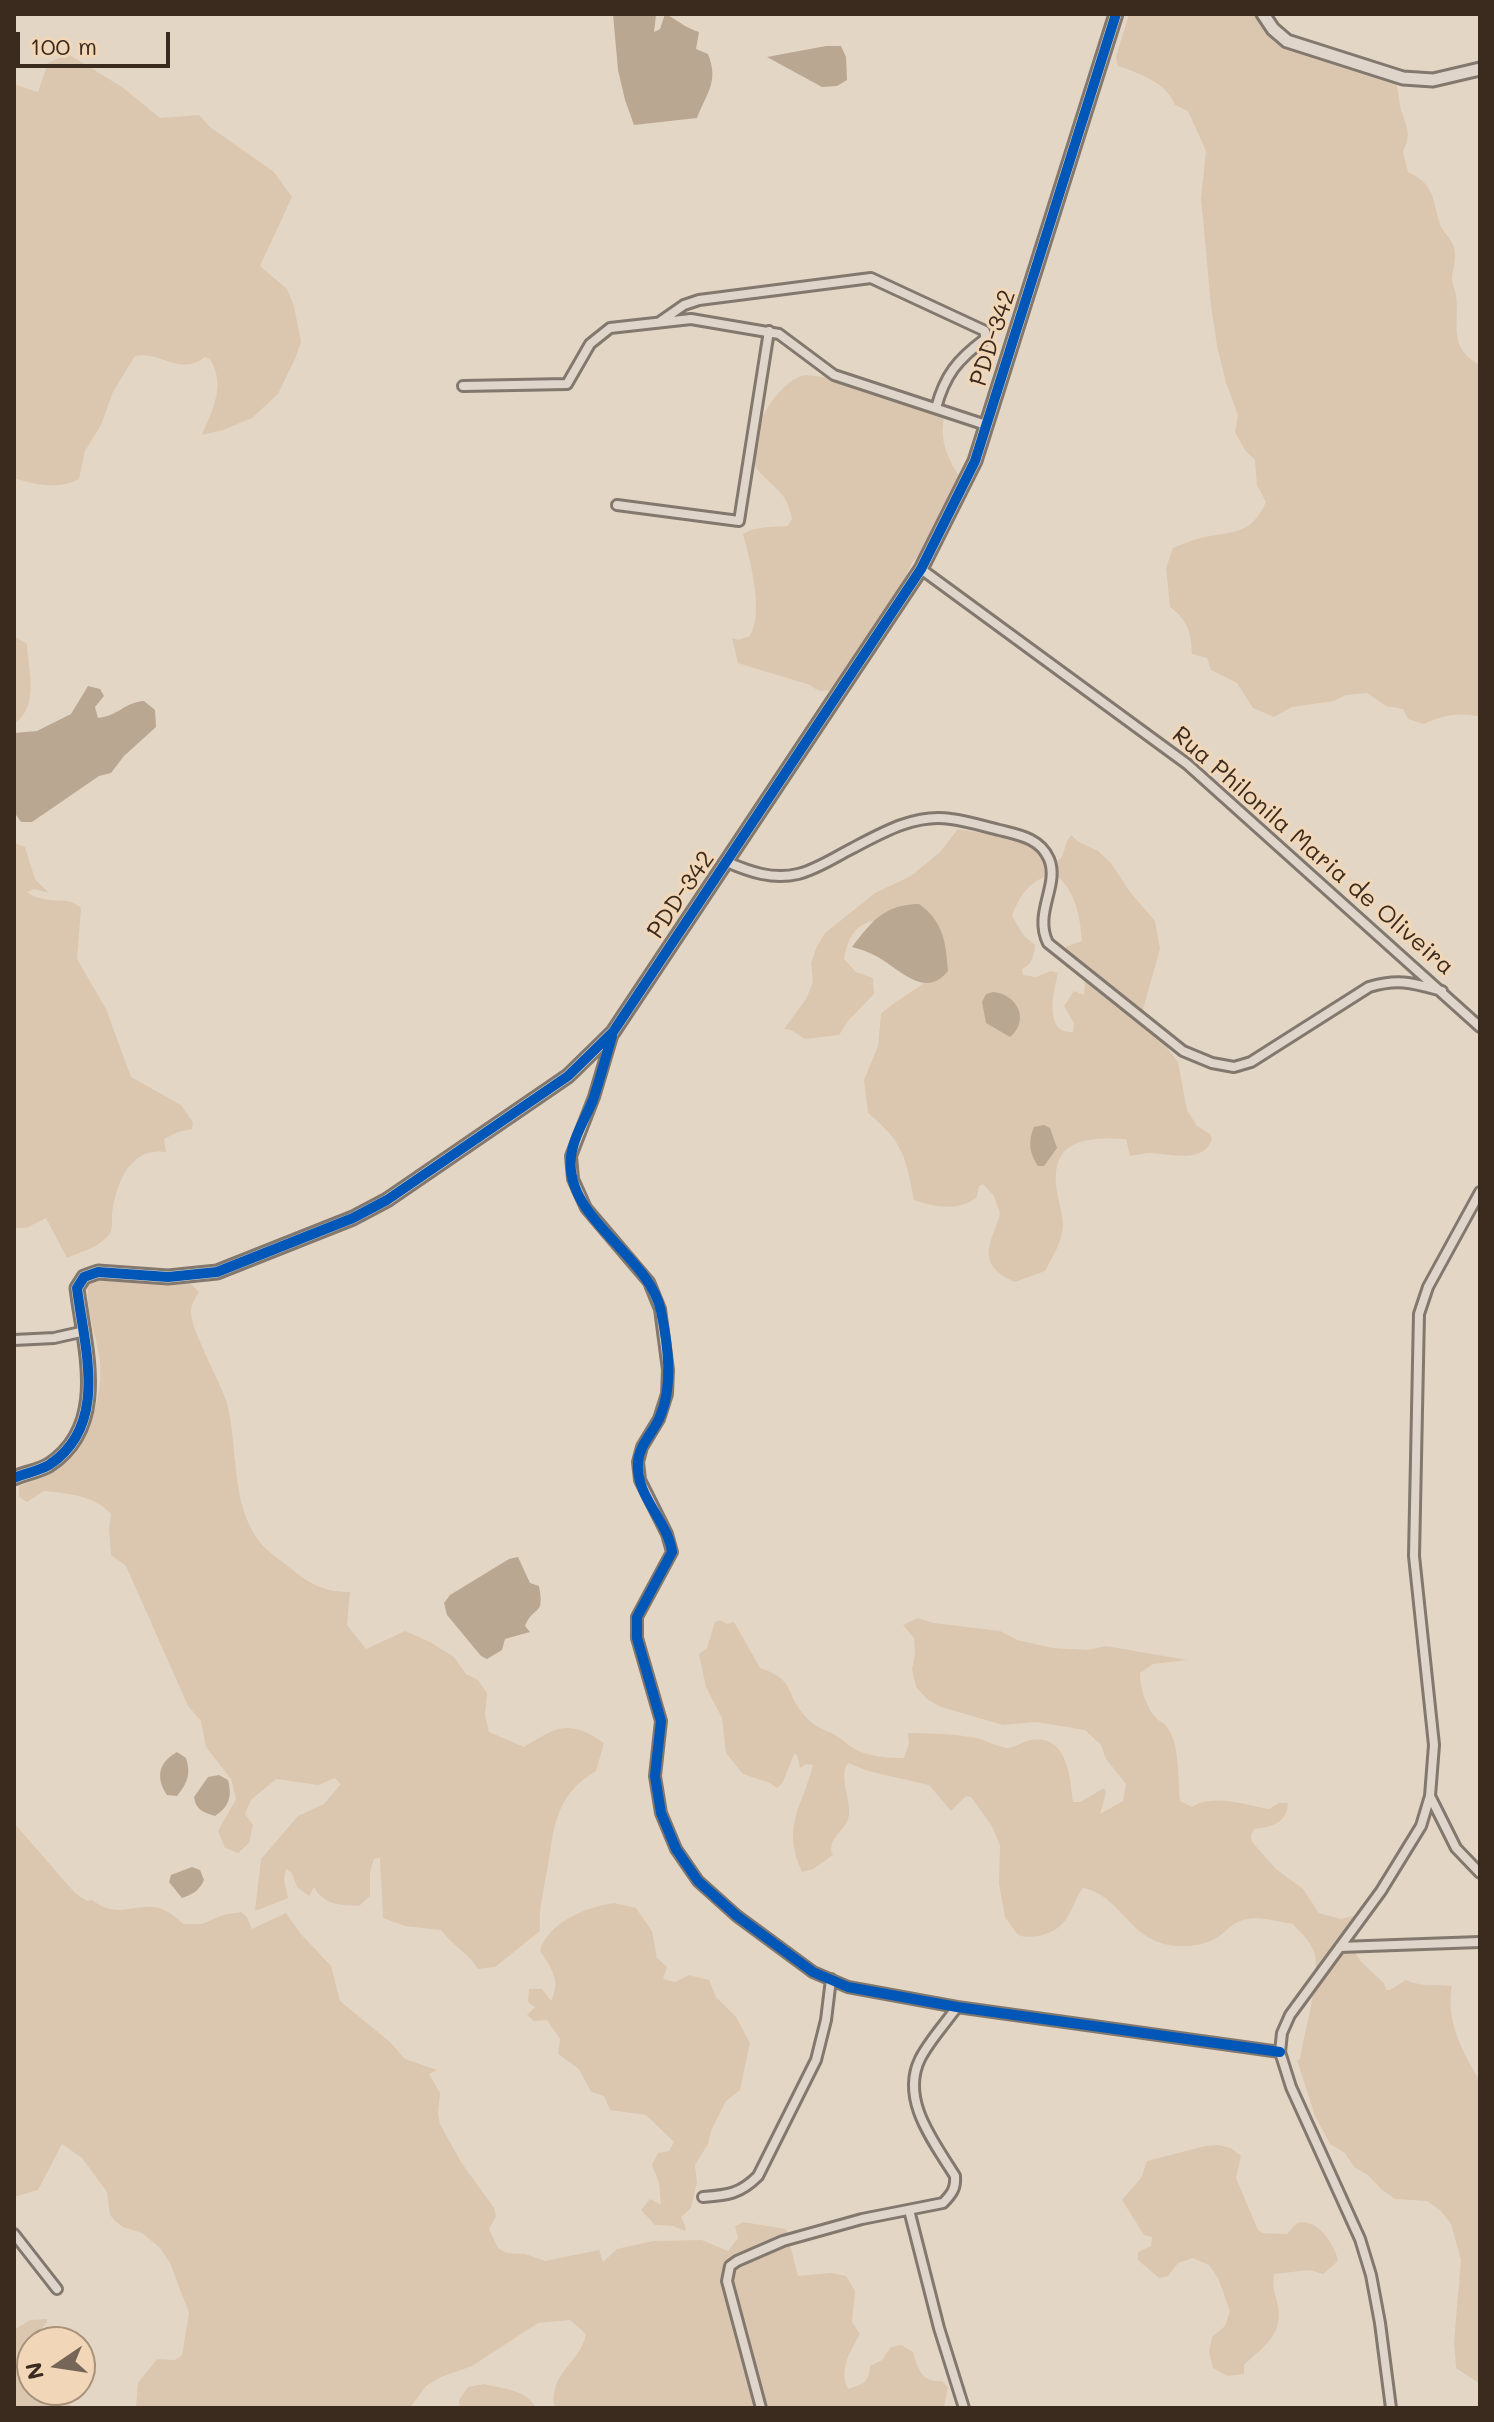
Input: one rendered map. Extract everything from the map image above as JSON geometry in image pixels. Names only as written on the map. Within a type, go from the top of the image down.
[{"type":"street","name":"PDD-342","points":[[14,1478],[46,1467],[66,1451],[84,1421],[90,1391],[85,1331],[77,1288],[84,1277],[98,1272],[168,1277],[217,1272],[353,1218],[387,1200],[568,1076],[613,1032],[921,569],[975,461],[1116,14]]},
{"type":"street","points":[[1263,14],[1273,29],[1287,41],[1403,78],[1433,80],[1480,69]]},
{"type":"street","points":[[660,322],[684,305],[699,300],[871,278],[985,331],[985,339],[959,360],[942,386],[936,408]]},
{"type":"street","points":[[463,386],[567,384],[590,344],[610,328],[691,319],[769,331],[799,347],[834,375],[986,425]]},
{"type":"street","points":[[617,505],[739,521],[769,331]]},
{"type":"street","name":"Rua Philonila Maria de Oliveira","points":[[921,569],[1187,764],[1480,1027]]},
{"type":"street","points":[[727,862],[772,876],[795,875],[814,869],[903,824],[929,818],[950,818],[1026,837],[1040,845],[1050,860],[1052,871],[1042,923],[1048,943],[1183,1051],[1212,1063],[1234,1067],[1251,1062],[1369,987],[1390,981],[1407,981],[1442,991]]},
{"type":"street","points":[[613,1032],[594,1097],[571,1156],[573,1179],[586,1208],[649,1282],[660,1309],[668,1370],[667,1394],[659,1419],[642,1447],[638,1462],[640,1480],[671,1543],[672,1552],[637,1617],[637,1638],[661,1721],[655,1776],[661,1813],[676,1849],[698,1881],[770,1942],[813,1972],[848,1987],[957,2007],[1280,2052]]},
{"type":"street","points":[[1391,2408],[1380,2323],[1360,2239],[1297,2100],[1280,2052],[1282,2033],[1290,2015],[1381,1891],[1421,1826],[1430,1796],[1434,1745],[1414,1556],[1419,1314],[1428,1287],[1480,1192]]},
{"type":"street","points":[[14,1340],[54,1338],[85,1331]]},
{"type":"street","points":[[1430,1796],[1456,1848],[1480,1873]]},
{"type":"street","points":[[1340,1947],[1480,1942]]},
{"type":"street","points":[[703,2197],[726,2195],[744,2189],[758,2176],[816,2060],[826,2020],[831,1979]]},
{"type":"street","points":[[761,2408],[727,2281],[730,2266],[783,2241],[862,2219],[943,2203],[951,2195],[955,2176],[923,2124],[915,2101],[915,2078],[920,2059],[957,2007]]},
{"type":"street","points":[[909,2210],[939,2328],[964,2408]]},
{"type":"street","points":[[14,2234],[57,2289]]},
{"type":"shaded area","points":[[613,14],[656,15],[654,32],[660,29],[665,14],[699,32],[696,49],[708,54],[712,80],[697,118],[634,125],[618,70]]},
{"type":"shaded area","points":[[1129,14],[1257,14],[1286,45],[1396,80],[1408,132],[1403,152],[1408,172],[1427,186],[1440,225],[1454,247],[1452,278],[1456,295],[1457,335],[1463,351],[1480,365],[1480,717],[1451,715],[1424,724],[1408,719],[1403,709],[1386,706],[1367,693],[1292,707],[1274,717],[1253,708],[1237,683],[1211,670],[1207,658],[1192,654],[1187,628],[1170,607],[1166,568],[1173,548],[1194,540],[1238,531],[1253,522],[1266,502],[1257,485],[1255,460],[1235,432],[1238,415],[1217,346],[1201,198],[1206,151],[1188,111],[1175,105],[1159,85],[1118,66],[1116,57]]},
{"type":"shaded area","points":[[841,46],[846,57],[847,80],[837,86],[822,87],[767,57]]},
{"type":"shaded area","points":[[68,54],[122,87],[160,118],[199,115],[210,127],[274,172],[292,197],[260,266],[287,289],[294,306],[301,342],[278,394],[252,418],[202,435],[214,406],[217,388],[215,369],[210,359],[205,357],[187,365],[145,355],[135,356],[113,392],[101,425],[85,451],[79,479],[47,485],[14,478],[14,84],[38,92],[48,63]]},
{"type":"shaded area","points":[[806,375],[841,379],[878,390],[892,389],[944,419],[946,451],[962,480],[938,543],[913,561],[886,619],[854,655],[842,684],[826,691],[738,663],[732,638],[738,640],[750,636],[756,614],[754,586],[743,534],[759,528],[788,526],[792,519],[785,498],[754,464],[752,453],[758,425],[785,387]]},
{"type":"shaded area","points":[[14,636],[27,644],[31,687],[27,708],[14,724]]},
{"type":"shaded area","points":[[88,686],[100,689],[104,696],[95,707],[98,718],[144,701],[155,710],[156,727],[124,756],[111,773],[99,776],[32,822],[21,822],[14,812],[14,733],[37,731],[71,714]]},
{"type":"shaded area","points":[[958,829],[1030,841],[1056,862],[1062,857],[1071,835],[1111,863],[1155,921],[1160,949],[1143,1009],[1178,1062],[1187,1110],[1197,1126],[1210,1134],[1212,1139],[1202,1152],[1186,1156],[1151,1153],[1130,1156],[1126,1139],[1092,1140],[1072,1146],[1064,1152],[1056,1173],[1063,1224],[1057,1248],[1045,1271],[1015,1282],[1002,1275],[990,1261],[990,1245],[1000,1214],[994,1196],[983,1184],[979,1186],[977,1197],[963,1205],[938,1206],[914,1200],[901,1151],[889,1133],[868,1113],[864,1080],[878,1046],[881,1014],[935,974],[904,919],[871,921],[851,936],[844,959],[856,972],[873,978],[874,994],[839,1035],[805,1039],[784,1029],[806,999],[813,982],[811,963],[825,933],[875,893],[911,876],[940,852]],"holes":[[[1055,874],[1062,880],[1075,904],[1082,941],[1065,947],[1085,984],[1084,995],[1074,991],[1064,1006],[1074,1023],[1073,1032],[1064,1031],[1054,1019],[1053,1000],[1058,973],[1051,971],[1036,977],[1023,975],[1022,969],[1031,962],[1035,945],[1024,936],[1012,916],[1023,894],[1033,884]]]},
{"type":"shaded area","points":[[14,843],[25,847],[35,879],[49,893],[34,889],[27,892],[42,899],[70,902],[81,908],[77,959],[106,1009],[131,1077],[181,1105],[193,1122],[192,1129],[164,1139],[166,1152],[153,1152],[134,1161],[117,1192],[110,1233],[96,1246],[67,1258],[46,1218],[26,1228],[14,1228]]},
{"type":"shaded area","points":[[919,904],[938,925],[944,942],[948,971],[930,983],[912,979],[873,955],[852,947],[880,916],[897,907]]},
{"type":"shaded area","points":[[993,992],[1009,998],[1018,1009],[1019,1024],[1010,1037],[986,1023],[982,1002],[986,994]]},
{"type":"shaded area","points":[[1044,1125],[1050,1128],[1057,1148],[1044,1166],[1038,1166],[1031,1152],[1031,1137],[1034,1127]]},
{"type":"shaded area","points":[[102,1277],[190,1283],[199,1292],[191,1317],[226,1400],[245,1515],[253,1532],[268,1551],[296,1573],[325,1589],[350,1592],[347,1625],[366,1649],[405,1631],[430,1642],[454,1657],[466,1674],[478,1680],[487,1693],[485,1715],[489,1732],[524,1747],[564,1728],[582,1731],[604,1743],[596,1771],[569,1794],[556,1822],[541,1904],[540,1931],[495,1967],[478,1969],[441,1930],[405,1926],[383,1918],[380,1858],[374,1859],[370,1872],[370,1896],[359,1906],[328,1901],[314,1887],[309,1896],[297,1887],[292,1873],[286,1869],[284,1880],[288,1898],[255,1911],[261,1859],[298,1816],[324,1804],[341,1784],[335,1778],[318,1785],[276,1779],[251,1800],[245,1814],[253,1825],[249,1843],[238,1853],[225,1848],[218,1831],[236,1799],[231,1779],[206,1747],[201,1721],[188,1706],[126,1566],[111,1555],[111,1514],[89,1499],[72,1495],[44,1491],[27,1502],[19,1497],[19,1486],[49,1473],[64,1462],[90,1422],[99,1392],[100,1362],[88,1303],[88,1283]]},
{"type":"shaded area","points":[[518,1557],[530,1583],[539,1586],[540,1607],[525,1626],[530,1632],[505,1639],[502,1650],[487,1659],[481,1656],[447,1615],[444,1603],[450,1595],[509,1559]]},
{"type":"shaded area","points":[[918,1618],[934,1623],[1000,1631],[1017,1640],[1053,1648],[1088,1650],[1106,1646],[1187,1660],[1153,1664],[1140,1673],[1147,1704],[1166,1726],[1174,1743],[1180,1801],[1192,1807],[1220,1800],[1269,1809],[1279,1803],[1288,1803],[1282,1819],[1254,1829],[1251,1836],[1252,1842],[1276,1869],[1303,1889],[1319,1913],[1341,1919],[1357,1915],[1353,1939],[1356,1954],[1384,1983],[1386,1990],[1406,1980],[1452,1986],[1453,2024],[1480,2081],[1480,2384],[1456,2368],[1454,2342],[1461,2260],[1451,2224],[1441,2211],[1427,2201],[1395,2199],[1381,2189],[1369,2176],[1354,2167],[1345,2153],[1330,2144],[1315,2116],[1297,2060],[1300,2059],[1312,2002],[1315,1958],[1311,1945],[1293,1924],[1262,1919],[1243,1920],[1207,1942],[1188,1946],[1169,1945],[1143,1934],[1106,1898],[1083,1888],[1059,1927],[1039,1936],[1018,1935],[1005,1917],[999,1884],[1000,1846],[992,1826],[971,1797],[966,1796],[951,1811],[929,1785],[868,1771],[848,1763],[844,1781],[849,1815],[832,1844],[833,1855],[813,1869],[802,1872],[793,1842],[793,1829],[813,1765],[806,1764],[800,1768],[794,1754],[783,1782],[777,1788],[743,1774],[726,1753],[722,1718],[706,1687],[699,1654],[707,1648],[715,1622],[720,1620],[727,1624],[734,1622],[760,1668],[784,1682],[807,1719],[860,1752],[904,1758],[909,1743],[908,1733],[968,1737],[1007,1748],[1030,1740],[1042,1740],[1052,1743],[1064,1759],[1073,1802],[1080,1802],[1104,1788],[1106,1793],[1100,1814],[1123,1801],[1126,1784],[1106,1759],[1101,1745],[1085,1730],[1036,1722],[1003,1725],[941,1707],[927,1699],[916,1687],[912,1669],[914,1638],[903,1625]]},
{"type":"shaded area","points":[[177,1752],[186,1758],[188,1778],[177,1796],[167,1795],[161,1782],[161,1770],[166,1760]]},
{"type":"shaded area","points":[[219,1775],[228,1780],[230,1796],[215,1816],[201,1810],[194,1797],[208,1777]]},
{"type":"shaded area","points":[[14,1823],[75,1893],[104,1907],[116,1910],[158,1908],[183,1924],[202,1924],[223,1915],[241,1912],[252,1929],[286,1913],[331,1966],[340,2001],[390,2042],[405,2059],[437,2070],[429,2074],[440,2093],[440,2124],[461,2162],[494,2208],[496,2216],[489,2229],[498,2248],[506,2253],[525,2254],[545,2261],[599,2250],[603,2262],[617,2249],[653,2241],[702,2240],[728,2251],[738,2238],[735,2226],[743,2222],[786,2229],[798,2276],[831,2273],[846,2276],[855,2291],[852,2322],[860,2334],[845,2367],[848,2389],[864,2382],[870,2366],[882,2360],[891,2347],[901,2345],[913,2352],[925,2377],[942,2381],[948,2387],[944,2408],[554,2408],[556,2384],[577,2354],[586,2334],[570,2320],[538,2323],[472,2366],[426,2386],[410,2408],[136,2408],[138,2383],[157,2359],[175,2360],[182,2355],[189,2313],[170,2263],[160,2248],[142,2233],[115,2221],[110,2215],[107,2192],[82,2158],[62,2144],[38,2190],[14,2197]]},
{"type":"shaded area","points":[[192,1867],[200,1870],[204,1880],[195,1892],[182,1898],[169,1882],[171,1875]]},
{"type":"shaded area","points":[[614,1903],[636,1908],[652,1931],[657,1958],[667,1967],[663,1979],[675,1982],[689,1975],[709,1980],[716,1997],[736,2017],[750,2043],[740,2090],[726,2101],[708,2144],[695,2165],[697,2182],[691,2208],[681,2217],[685,2231],[673,2226],[655,2225],[641,2210],[650,2199],[661,2205],[659,2183],[652,2165],[658,2153],[669,2151],[674,2142],[646,2115],[610,2110],[604,2096],[591,2092],[579,2069],[558,2054],[560,2039],[547,2020],[534,2021],[527,2015],[535,2007],[528,2002],[529,1989],[542,1989],[551,2001],[554,1994],[554,1975],[540,1951],[544,1941],[560,1924],[581,1912]]},
{"type":"shaded area","points":[[1218,2145],[1231,2148],[1241,2156],[1236,2178],[1258,2230],[1287,2234],[1296,2224],[1310,2223],[1329,2240],[1338,2261],[1323,2274],[1310,2270],[1274,2274],[1279,2316],[1274,2333],[1244,2365],[1244,2374],[1227,2376],[1213,2368],[1209,2352],[1212,2337],[1225,2326],[1230,2311],[1218,2278],[1209,2265],[1193,2258],[1178,2263],[1168,2276],[1159,2278],[1138,2260],[1138,2252],[1151,2246],[1152,2237],[1144,2235],[1122,2200],[1141,2178],[1147,2161]]},
{"type":"shaded area","points":[[47,2319],[47,2322],[44,2326],[20,2326],[30,2320]]},
{"type":"shaded area","points":[[14,2330],[16,2406],[75,2408],[14,2408]]},
{"type":"shaded area","points":[[484,2384],[520,2393],[536,2408],[460,2408],[459,2400],[468,2387]]},
{"type":"cycle path","points":[[14,1478],[49,1465],[68,1448],[80,1429],[87,1407],[88,1384],[77,1288],[84,1277],[98,1272],[168,1277],[217,1272],[353,1218],[387,1200],[568,1076],[613,1032],[921,569],[975,461],[1116,14]]},
{"type":"cycle path","points":[[612,1036],[593,1100],[572,1150],[572,1179],[580,1199],[593,1218],[641,1272],[653,1291],[666,1338],[667,1393],[659,1419],[639,1456],[638,1474],[672,1552],[637,1617],[637,1638],[661,1721],[655,1776],[661,1813],[676,1849],[698,1881],[737,1916],[813,1972],[848,1987],[957,2007],[1280,2052]]}]
